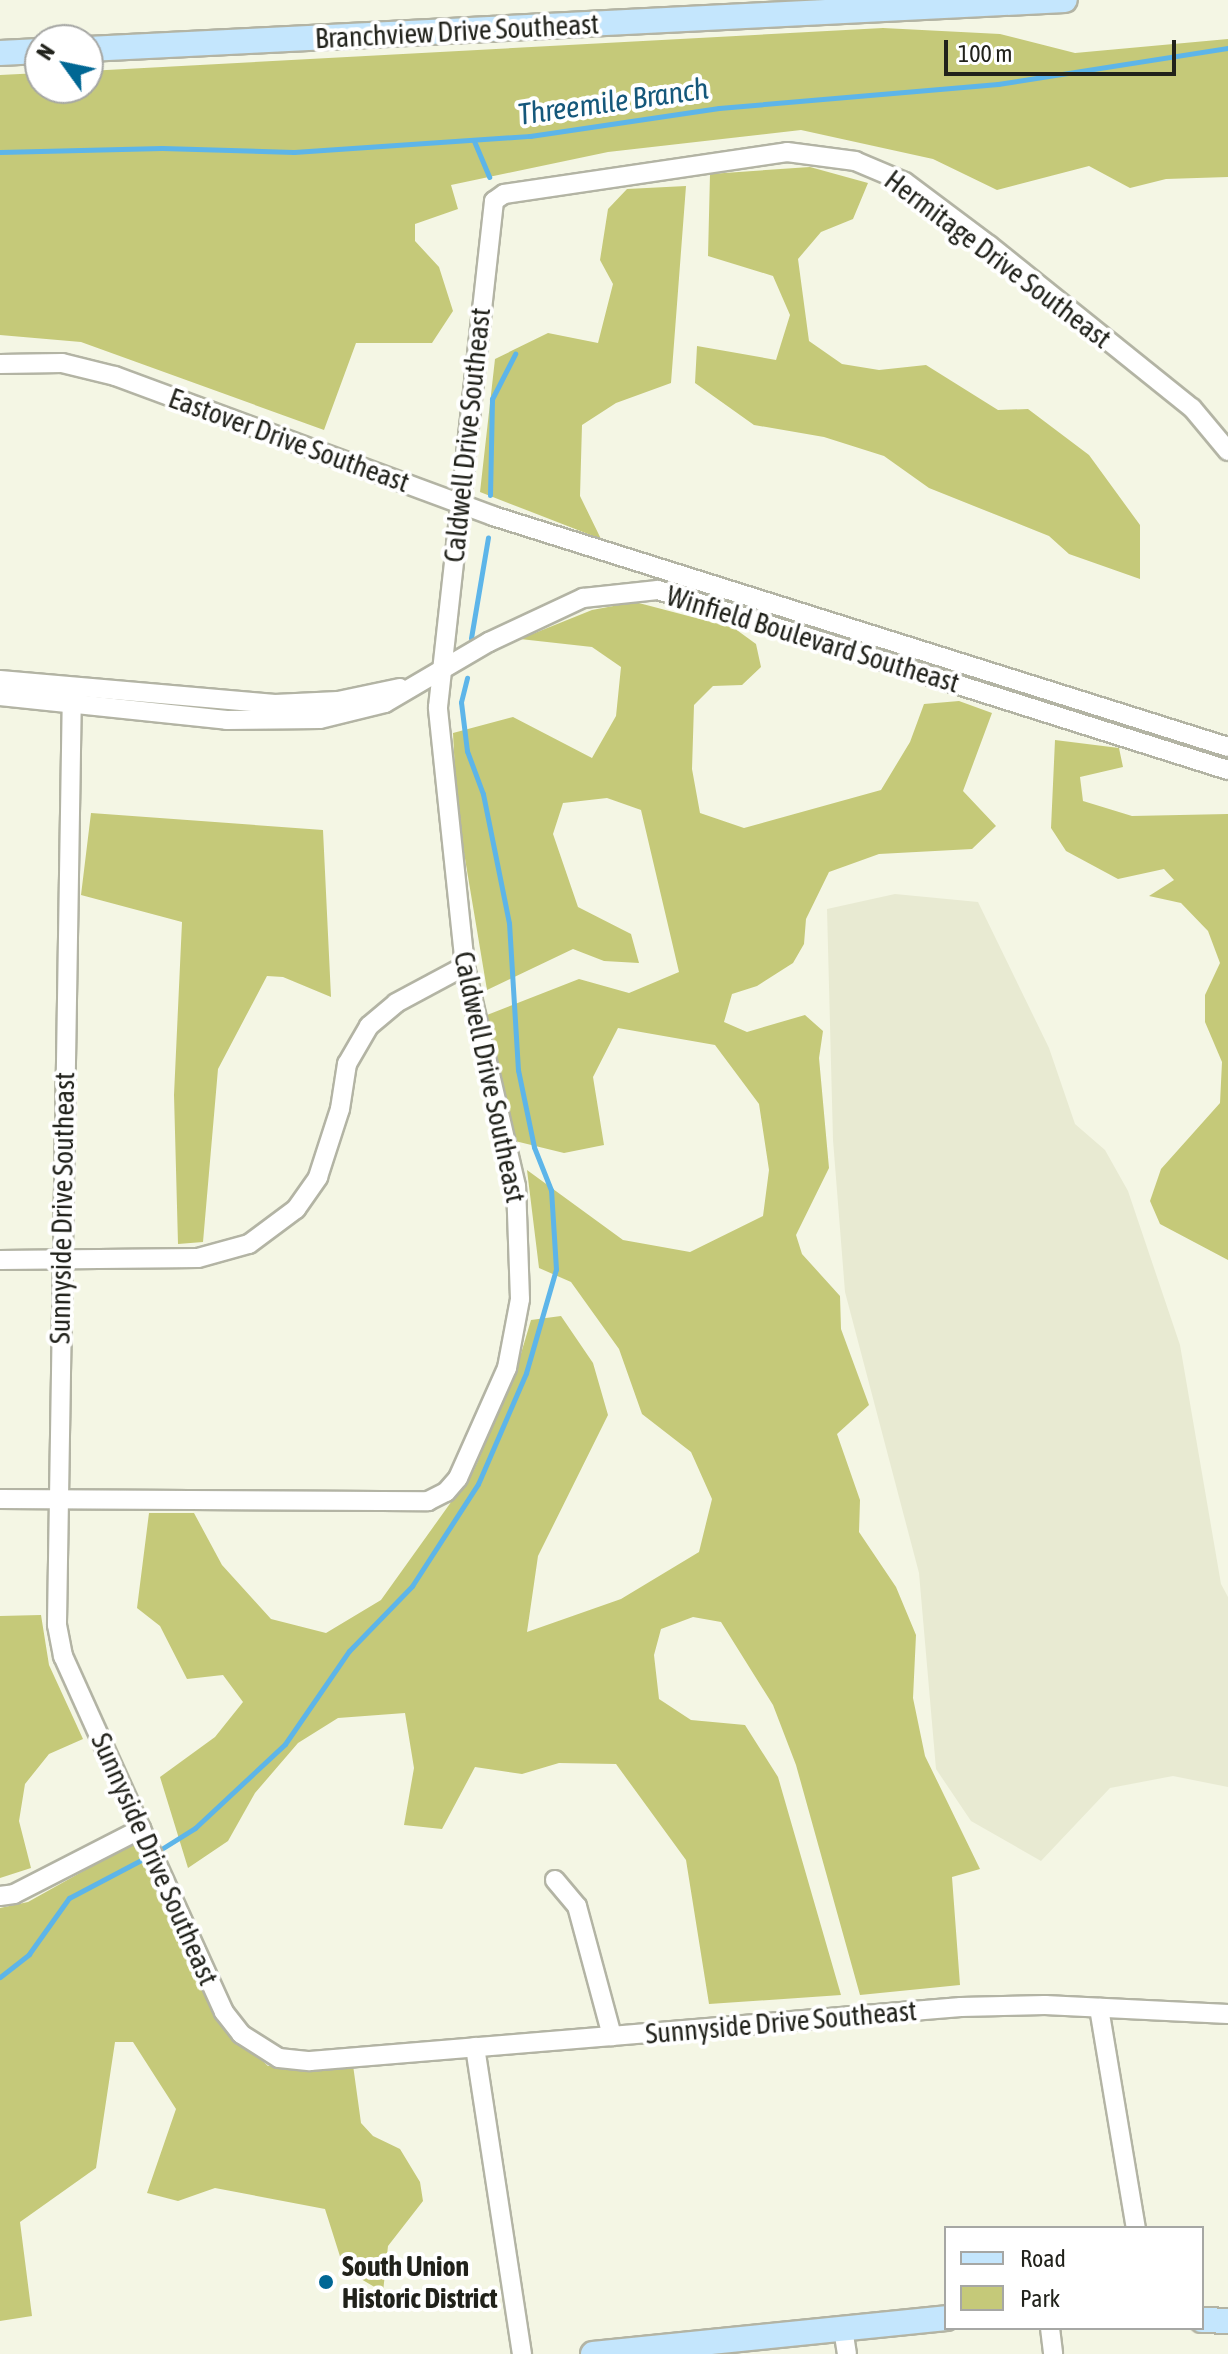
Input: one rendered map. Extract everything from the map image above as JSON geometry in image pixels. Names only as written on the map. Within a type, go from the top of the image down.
[{"type":"main road","name":"Branchview Drive Southeast","points":[[104,48],[1065,0]]},
{"type":"main road","points":[[0,53],[24,52]]},
{"type":"main road","points":[[593,2354],[944,2318]]},
{"type":"main road","points":[[1204,2320],[1228,2321]]},
{"type":"street","name":"Hermitage Drive Southeast","points":[[494,201],[504,194],[787,152],[855,161],[905,182],[989,245],[1192,408],[1228,451]]},
{"type":"street","name":"Caldwell Drive Southeast","points":[[0,1499],[413,1503],[437,1498],[458,1478],[507,1368],[520,1299],[521,1242],[516,1186],[465,966],[440,761],[442,667],[494,201]]},
{"type":"street","name":"Eastover Drive Southeast","points":[[0,364],[30,361],[92,369],[461,504],[665,571]]},
{"type":"street","name":"Winfield Boulevard Southeast","points":[[665,571],[1228,747]]},
{"type":"street","name":"Winfield Boulevard Southeast","points":[[0,696],[302,704],[406,687],[583,598],[658,590],[1228,770]]},
{"type":"street","name":"Winfield Boulevard Southeast","points":[[0,680],[72,696]]},
{"type":"street","name":"Sunnyside Drive Southeast","points":[[72,696],[54,1589],[63,1656],[224,2012],[259,2048],[279,2058],[310,2061],[961,2007],[1099,2008],[1228,2014]]},
{"type":"street","points":[[0,1260],[198,1258],[249,1244],[280,1224],[318,1177],[340,1109],[347,1064],[369,1026],[396,1003],[465,966]]},
{"type":"street","points":[[0,1896],[14,1894],[141,1829]]},
{"type":"street","points":[[555,1880],[577,1906],[612,2036]]},
{"type":"street","points":[[1099,2008],[1136,2226]]},
{"type":"street","points":[[475,2047],[522,2354]]},
{"type":"street","points":[[843,2329],[847,2354]]},
{"type":"street","points":[[1050,2330],[1053,2354]]},
{"type":"shaded area","points":[[895,894],[978,902],[1049,1048],[1075,1124],[1105,1150],[1128,1191],[1180,1345],[1221,1584],[1228,1597],[1228,1787],[1173,1776],[1110,1788],[1041,1861],[971,1821],[936,1769],[919,1573],[845,1292],[833,1140],[827,909]]},
{"type":"green space","points":[[883,28],[1000,34],[1075,53],[1228,39],[1228,177],[1166,179],[1130,188],[1089,166],[997,190],[933,159],[801,130],[608,152],[451,185],[458,209],[415,224],[415,241],[439,267],[453,311],[432,343],[356,343],[324,430],[81,342],[0,335],[0,75],[24,74],[24,104],[104,104],[104,70]]},
{"type":"green space","points":[[810,167],[868,183],[853,219],[821,232],[798,259],[809,341],[842,364],[879,370],[926,365],[998,410],[1028,409],[1089,455],[1140,525],[1140,579],[1069,554],[1049,536],[929,488],[884,456],[824,437],[754,425],[695,383],[697,346],[776,360],[790,315],[773,276],[708,256],[710,174]]},
{"type":"green space","points":[[686,186],[671,383],[616,403],[582,425],[580,496],[601,539],[480,492],[495,359],[548,333],[598,343],[613,284],[600,260],[608,209],[627,189]]},
{"type":"green space","points":[[635,602],[734,628],[756,644],[761,667],[742,685],[713,686],[694,705],[692,769],[700,813],[744,828],[881,790],[910,742],[924,704],[959,701],[992,713],[963,791],[996,826],[972,849],[879,854],[829,872],[806,919],[804,944],[793,963],[757,986],[732,994],[724,1022],[747,1032],[805,1015],[823,1031],[819,1058],[829,1168],[796,1235],[802,1254],[840,1296],[841,1329],[869,1405],[837,1434],[860,1500],[859,1532],[896,1587],[916,1635],[913,1698],[925,1756],[980,1869],[952,1877],[960,1985],[860,1995],[796,1765],[773,1705],[721,1622],[693,1617],[661,1629],[654,1655],[659,1699],[691,1720],[745,1725],[778,1777],[841,1995],[709,2004],[686,1860],[616,1764],[559,1763],[522,1774],[475,1767],[442,1829],[404,1825],[414,1768],[405,1713],[338,1718],[298,1743],[255,1793],[228,1841],[188,1868],[160,1777],[215,1737],[243,1702],[223,1675],[187,1679],[160,1626],[137,1608],[149,1513],[194,1513],[222,1565],[271,1619],[326,1633],[381,1600],[474,1470],[514,1377],[531,1320],[561,1316],[593,1363],[608,1415],[538,1556],[527,1632],[621,1599],[699,1552],[712,1499],[691,1452],[642,1414],[619,1349],[571,1282],[539,1268],[527,1170],[623,1240],[690,1252],[763,1216],[769,1170],[759,1104],[715,1045],[618,1028],[593,1077],[604,1145],[564,1153],[515,1141],[487,1015],[579,979],[629,993],[679,972],[641,810],[607,798],[563,803],[553,834],[578,907],[631,934],[639,963],[604,961],[573,949],[487,990],[457,811],[453,733],[513,717],[592,758],[616,716],[621,667],[592,647],[520,639],[592,610]]},
{"type":"green space","points":[[1055,740],[1119,748],[1123,767],[1080,777],[1083,801],[1132,816],[1228,814],[1228,1260],[1160,1224],[1150,1201],[1161,1169],[1220,1103],[1222,1062],[1205,1022],[1205,995],[1220,963],[1208,931],[1181,903],[1149,896],[1174,880],[1164,869],[1118,879],[1066,851],[1051,828]]},
{"type":"green space","points":[[91,813],[323,830],[331,997],[283,977],[267,976],[218,1069],[203,1242],[178,1244],[174,1095],[182,922],[81,895]]},
{"type":"green space","points":[[41,1615],[49,1665],[83,1739],[49,1754],[25,1784],[19,1821],[31,1868],[0,1878],[0,1616]]},
{"type":"green space","points":[[137,1841],[224,2025],[268,2066],[353,2065],[361,2123],[373,2136],[400,2149],[420,2182],[423,2201],[388,2246],[383,2292],[344,2269],[325,2209],[215,2188],[178,2201],[147,2193],[176,2109],[133,2042],[115,2042],[96,2168],[20,2222],[32,2316],[0,2321],[0,1908],[28,1902]]},
{"type":"waterway","name":"Threemile Branch","points":[[0,152],[162,148],[294,152],[530,136],[719,108],[998,84],[1228,48]]},
{"type":"waterway","points":[[474,141],[489,177]]},
{"type":"waterway","points":[[490,495],[492,399],[515,354]]},
{"type":"waterway","points":[[471,638],[488,537]]},
{"type":"waterway","points":[[163,1848],[195,1828],[285,1744],[349,1651],[412,1586],[478,1484],[526,1373],[556,1269],[551,1190],[534,1147],[518,1070],[509,923],[483,794],[467,751],[461,702],[467,678]]},
{"type":"waterway","points":[[0,1977],[29,1954],[69,1898],[141,1860]]},
{"type":"place","name":"South Union Historic District","points":[[326,2282]]}]
